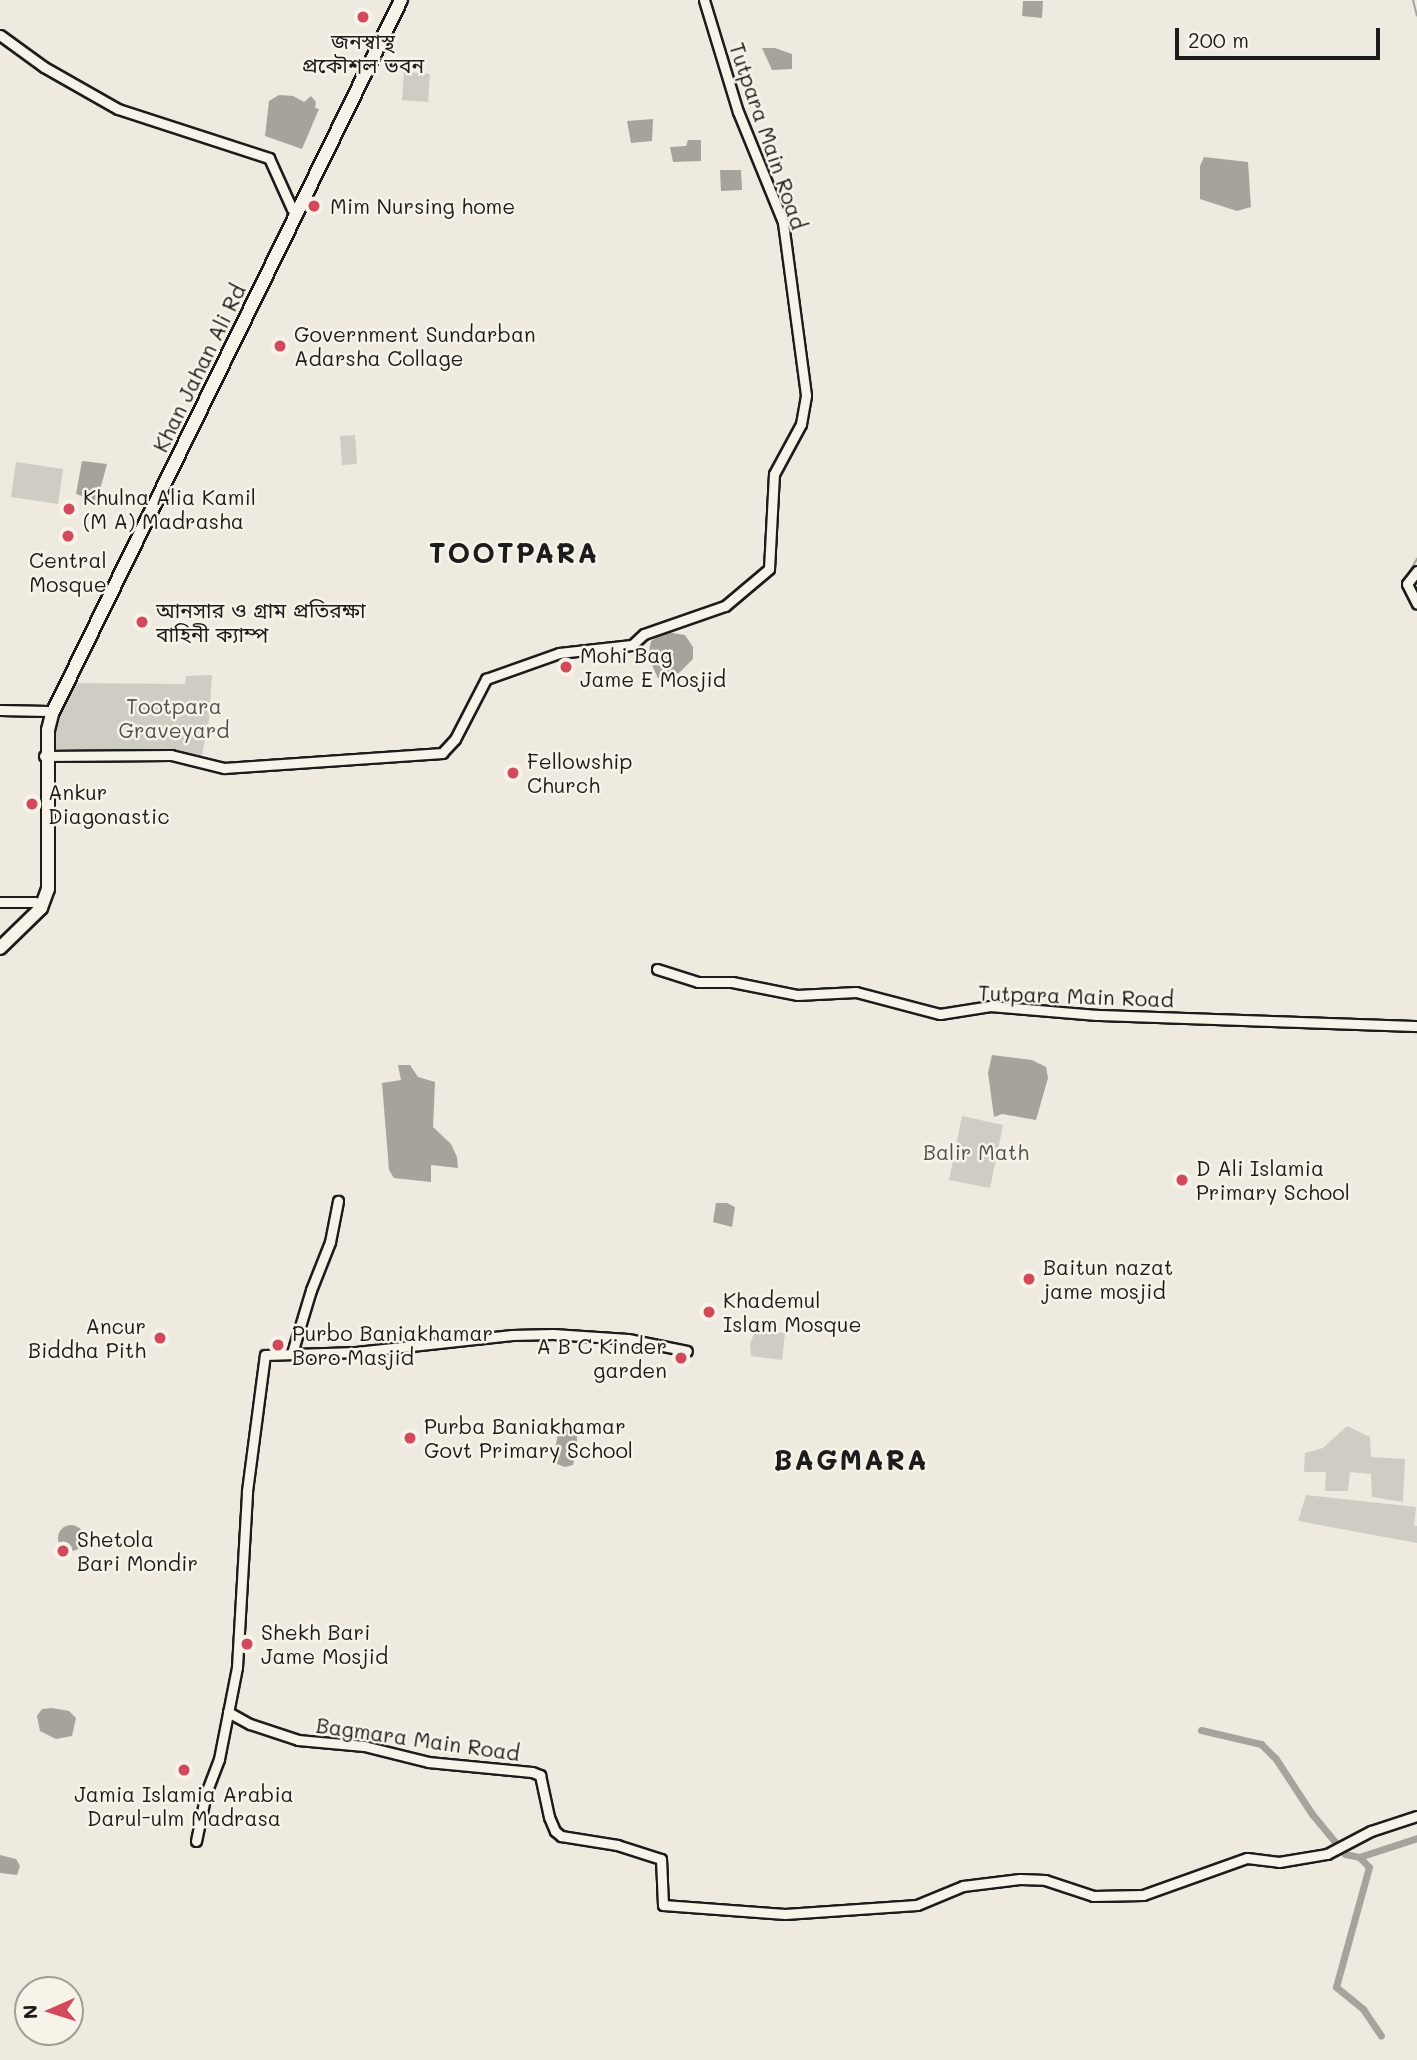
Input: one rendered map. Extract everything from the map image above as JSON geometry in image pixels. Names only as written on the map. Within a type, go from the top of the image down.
[{"type":"highway","name":"Khan Jahan Ali Rd","points":[[0,948],[41,908],[48,889],[43,728],[48,712],[394,0]]},
{"type":"highway","name":"Khan Jahan Ali Rd","points":[[35,902],[40,888],[45,756],[52,714],[401,0]]},
{"type":"highway","points":[[0,938],[35,902]]},
{"type":"street","name":"Tutpara Main Road","points":[[45,756],[171,755],[224,768],[442,753],[455,739],[486,680],[559,653],[632,645],[645,634],[725,606],[769,569],[774,474],[801,424],[806,396],[783,222],[738,112],[704,0]]},
{"type":"street","points":[[0,34],[44,67],[118,109],[269,158],[292,209]]},
{"type":"street","points":[[1417,571],[1407,584],[1417,604]]},
{"type":"street","points":[[0,710],[48,712]]},
{"type":"street","points":[[0,902],[35,902]]},
{"type":"street","name":"Tutpara Main Road","points":[[657,969],[698,982],[732,982],[797,995],[856,992],[940,1014],[990,1006],[1097,1015],[1417,1026]]},
{"type":"street","points":[[292,1353],[311,1290],[330,1242],[338,1201]]},
{"type":"street","points":[[196,1841],[206,1793],[219,1759],[240,1637],[247,1491],[264,1356],[356,1352],[512,1335],[553,1334],[628,1339],[687,1351]]},
{"type":"street","name":"Bagmara Main Road","points":[[228,1712],[250,1724],[298,1740],[364,1746],[428,1762],[540,1775],[549,1817],[555,1831],[561,1836],[617,1845],[661,1859],[663,1905],[785,1914],[917,1905],[964,1886],[1020,1879],[1045,1880],[1093,1896],[1134,1896],[1168,1888],[1247,1858],[1279,1862],[1334,1852],[1371,1831],[1417,1816]]},
{"type":"green space","points":[[404,72],[430,74],[428,102],[402,100]]},
{"type":"green space","points":[[355,435],[357,464],[342,465],[340,436]]},
{"type":"green space","points":[[16,462],[63,469],[58,504],[11,497]]},
{"type":"green space","name":"Tootpara Graveyard","points":[[212,675],[209,720],[201,760],[183,752],[49,751],[66,683],[185,684],[186,676]]},
{"type":"green space","name":"Balir Math","points":[[962,1116],[1003,1125],[990,1188],[949,1180]]},
{"type":"green space","points":[[755,1331],[785,1333],[782,1360],[751,1356],[750,1344]]},
{"type":"green space","points":[[1347,1426],[1370,1437],[1371,1457],[1405,1459],[1403,1502],[1372,1497],[1371,1474],[1350,1472],[1348,1491],[1325,1491],[1326,1472],[1304,1472],[1305,1453],[1323,1448]]},
{"type":"green space","points":[[1306,1495],[1416,1507],[1414,1526],[1417,1526],[1417,1543],[1298,1521]]},
{"type":"shaded area","points":[[1023,1],[1043,1],[1042,18],[1022,16]]},
{"type":"shaded area","points":[[762,48],[775,48],[792,54],[792,69],[772,70]]},
{"type":"shaded area","points":[[279,95],[293,96],[304,102],[311,96],[316,102],[315,108],[319,109],[302,149],[265,136],[269,101]]},
{"type":"shaded area","points":[[653,119],[652,141],[631,143],[627,121]]},
{"type":"shaded area","points":[[688,140],[701,140],[701,161],[673,162],[670,147],[686,146]]},
{"type":"shaded area","points":[[1204,157],[1248,162],[1251,207],[1237,211],[1200,199],[1200,166]]},
{"type":"shaded area","points":[[720,170],[741,170],[742,190],[721,191]]},
{"type":"shaded area","points":[[82,461],[107,464],[97,501],[76,494]]},
{"type":"shaded area","points":[[666,632],[685,635],[693,647],[693,659],[679,673],[658,678],[648,657],[651,641]]},
{"type":"shaded area","points":[[992,1055],[1032,1060],[1046,1067],[1048,1078],[1036,1120],[1002,1114],[994,1117],[988,1073]]},
{"type":"shaded area","points":[[398,1065],[410,1065],[418,1077],[435,1082],[433,1127],[451,1144],[457,1157],[458,1168],[431,1165],[431,1182],[394,1178],[389,1170],[382,1083],[401,1080]]},
{"type":"shaded area","points":[[716,1203],[727,1203],[735,1207],[732,1227],[713,1222]]},
{"type":"shaded area","points":[[567,1426],[577,1433],[577,1448],[573,1465],[565,1467],[557,1464],[555,1449],[558,1434]]},
{"type":"shaded area","points":[[71,1525],[80,1529],[84,1538],[80,1547],[71,1551],[62,1547],[58,1538],[62,1529]]},
{"type":"shaded area","points":[[42,1709],[69,1711],[76,1718],[72,1736],[56,1739],[40,1731],[37,1716]]},
{"type":"shaded area","points":[[0,1855],[16,1859],[20,1866],[17,1875],[0,1873]]},
{"type":"waterway","points":[[1413,0],[1417,16]]},
{"type":"waterway","points":[[1403,584],[1417,559]]},
{"type":"waterway","points":[[1201,1730],[1261,1744],[1276,1759],[1312,1814],[1345,1854],[1359,1857],[1369,1867],[1336,1987],[1363,2009],[1381,2036]]},
{"type":"waterway","points":[[1359,1857],[1417,1838]]},
{"type":"place","name":"জনস্বাস্থ প্রকৌশল ভবন","points":[[363,17]]},
{"type":"place","name":"Mim Nursing home","points":[[314,206]]},
{"type":"place","name":"Government Sundarban Adarsha Collage","points":[[280,346]]},
{"type":"place","name":"Khulna Alia Kamil (M A) Madrasha","points":[[69,509]]},
{"type":"place","name":"Central Mosque","points":[[68,536]]},
{"type":"place","name":"আনসার ও গ্রাম প্রতিরক্ষা বাহিনী ক্যাম্প","points":[[142,622]]},
{"type":"place","name":"Mohi Bag Jame E Mosjid","points":[[566,667]]},
{"type":"place","name":"Fellowship Church","points":[[513,773]]},
{"type":"place","name":"Ankur Diagonastic","points":[[32,804]]},
{"type":"place","name":"D Ali Islamia Primary School","points":[[1182,1180]]},
{"type":"place","name":"Baitun nazat jame mosjid","points":[[1029,1279]]},
{"type":"place","name":"Khademul Islam Mosque","points":[[709,1312]]},
{"type":"place","name":"Ancur Biddha Pith","points":[[160,1338]]},
{"type":"place","name":"Purbo Baniakhamar Boro Masjid","points":[[278,1345]]},
{"type":"place","name":"A B C Kinder garden","points":[[681,1358]]},
{"type":"place","name":"Purba Baniakhamar Govt Primary School","points":[[410,1438]]},
{"type":"place","name":"Shetola Bari Mondir","points":[[63,1551]]},
{"type":"place","name":"Shekh Bari Jame Mosjid","points":[[247,1644]]},
{"type":"place","name":"Jamia Islamia Arabia Darul-ulm Madrasa","points":[[184,1770]]},
{"type":"district","name":"TOOTPARA","points":[[514,552]]},
{"type":"district","name":"BAGMARA","points":[[851,1459]]}]
